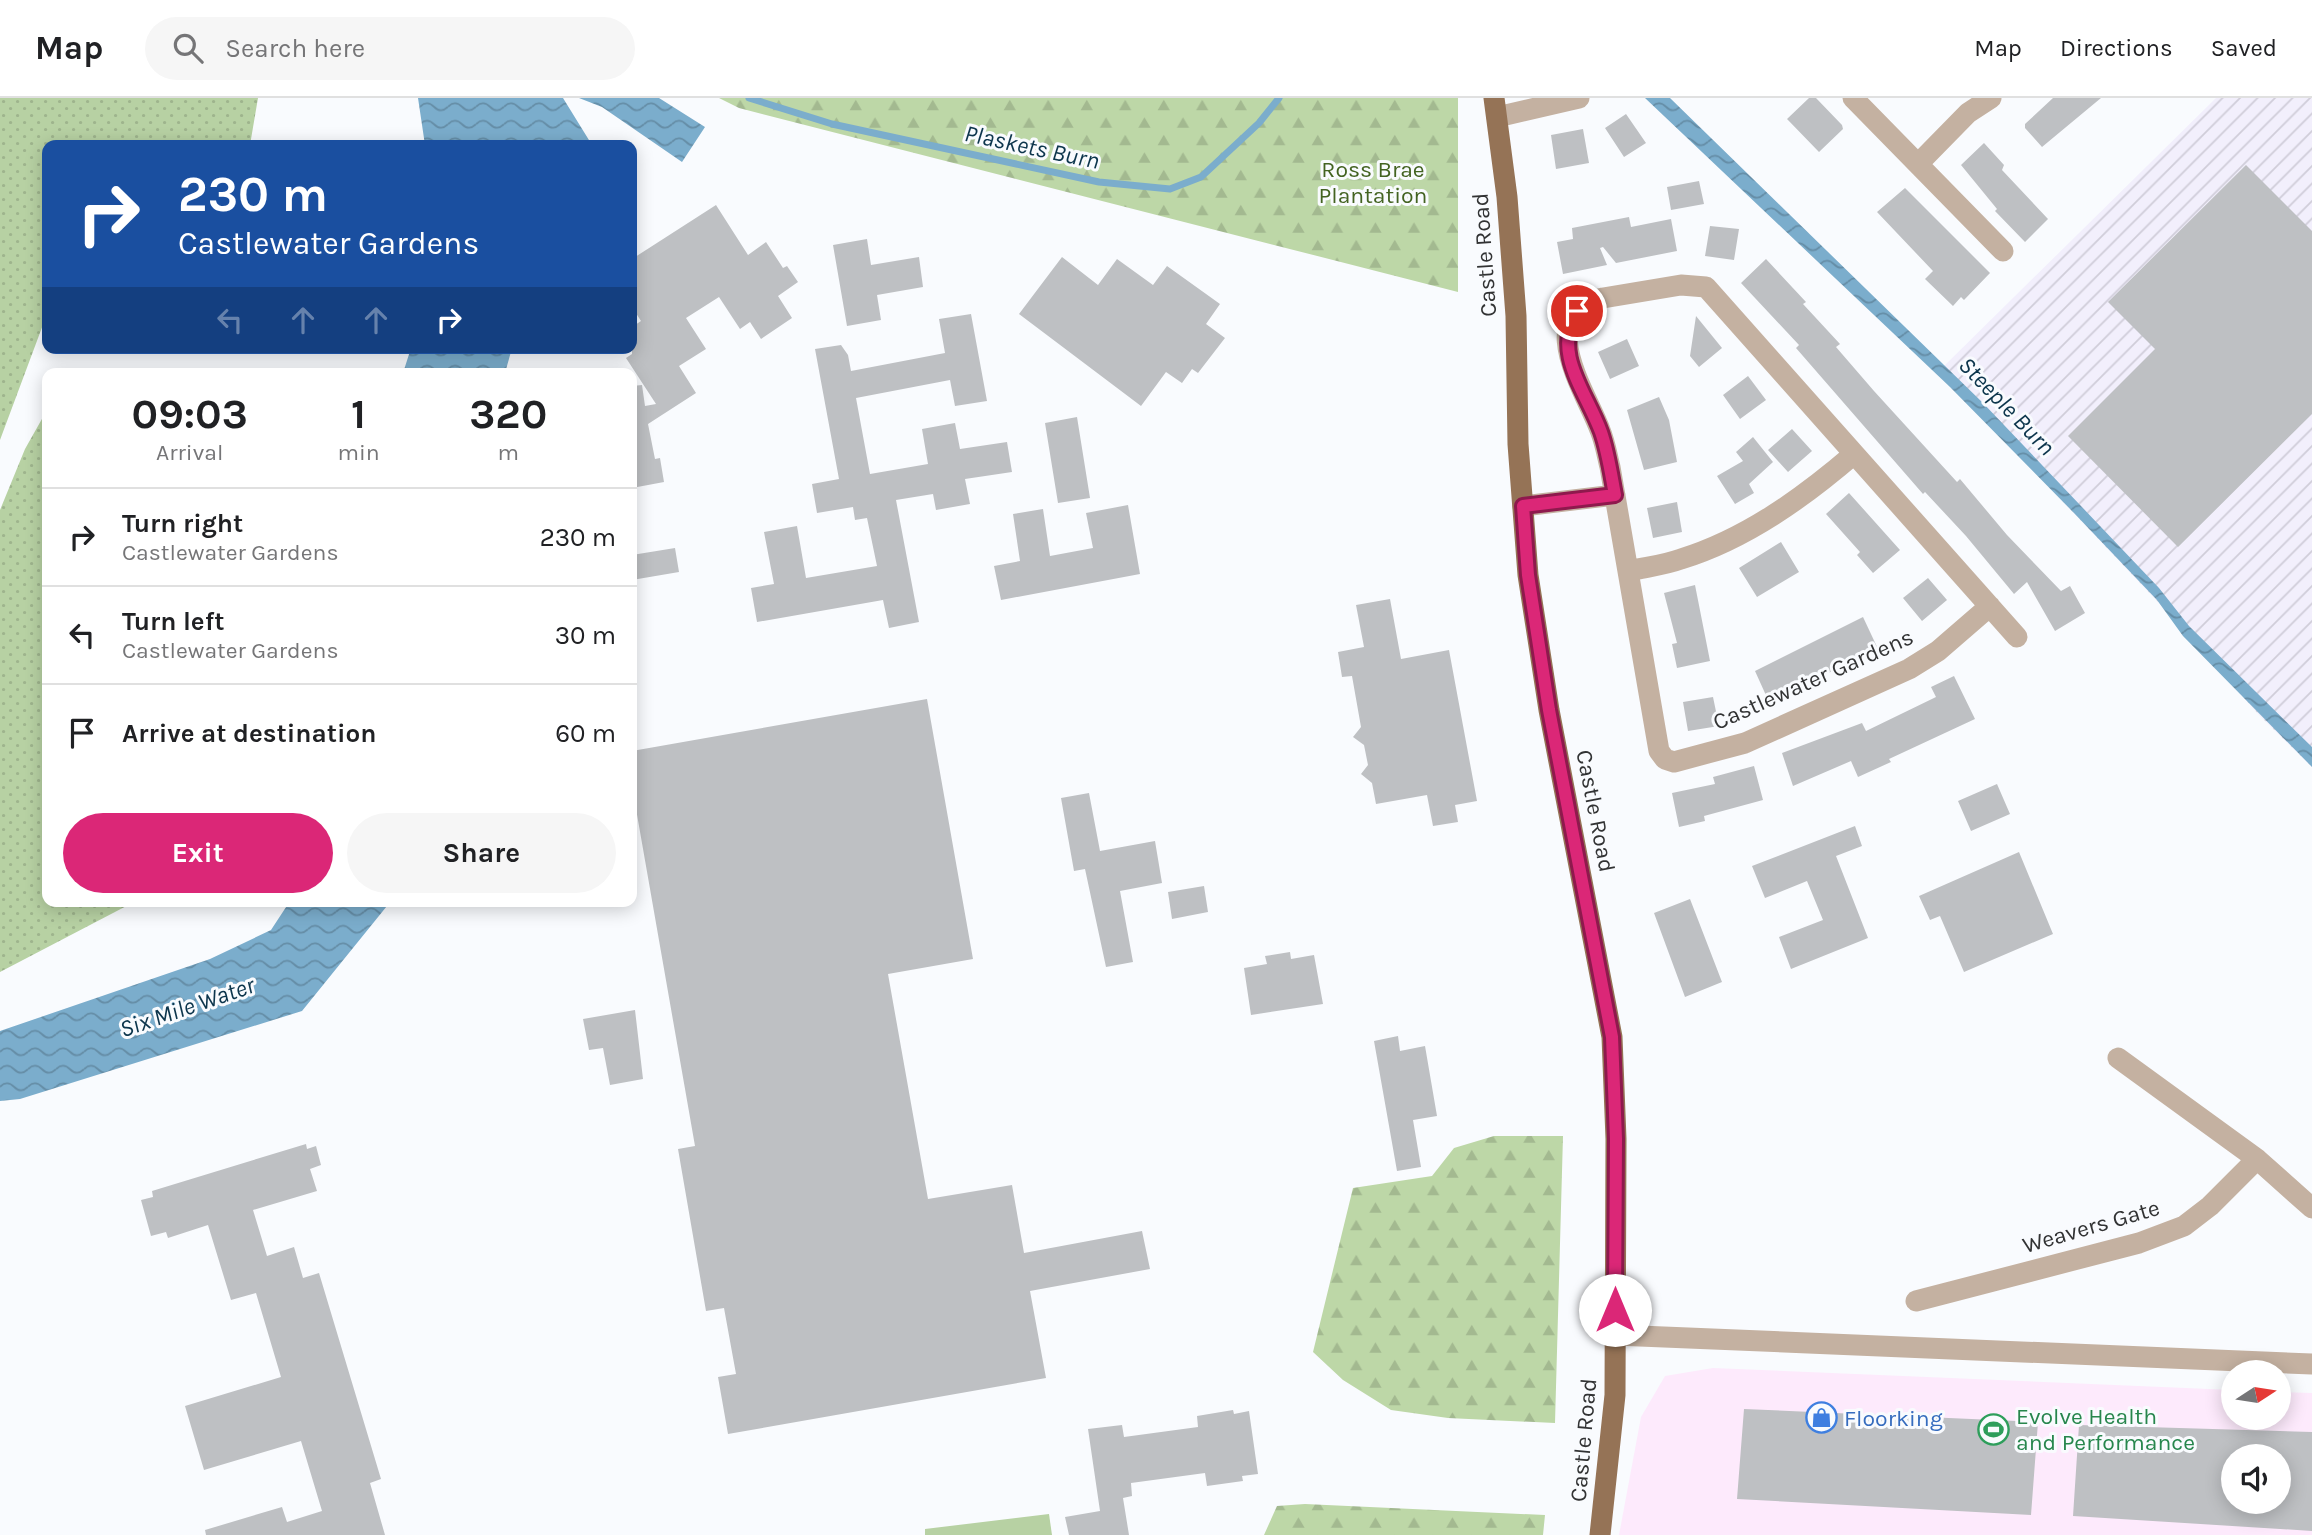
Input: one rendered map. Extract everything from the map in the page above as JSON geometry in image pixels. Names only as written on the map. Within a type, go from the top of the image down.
[{"type":"main road","name":"Castle Road","points":[[1495,107],[1507,197],[1516,316],[1528,575],[1549,710],[1612,1037],[1616,1139],[1615,1335],[1611,1440],[1600,1535]]},
{"type":"street","points":[[1495,107],[1579,98]]},
{"type":"street","points":[[1853,98],[2003,251]]},
{"type":"street","points":[[1918,164],[1968,113],[1991,98]]},
{"type":"street","name":"Castlewater Gardens","points":[[1990,606],[1938,651],[1909,669],[1745,743],[1674,762],[1665,759],[1659,751],[1604,441],[1569,362],[1566,339],[1577,311],[1592,300],[1681,285],[1706,286],[2017,636]]},
{"type":"street","points":[[1629,571],[1681,559],[1718,545],[1811,491],[1854,454]]},
{"type":"street","points":[[1523,506],[1615,495]]},
{"type":"street","points":[[2118,1058],[2258,1158],[2312,1209]]},
{"type":"street","name":"Weavers Gate","points":[[1916,1301],[2139,1242],[2184,1226],[2210,1206],[2258,1158]]},
{"type":"street","points":[[1615,1335],[2312,1364]]},
{"type":"shaded area","points":[[2216,98],[2312,98],[2312,767],[2260,716],[2159,603],[1939,371]]},
{"type":"shaded area","points":[[1713,1368],[2221,1389],[2221,1430],[2291,1430],[2291,1392],[2312,1393],[2312,1535],[1619,1535],[1641,1417],[1665,1376]]},
{"type":"green space","points":[[0,98],[258,98],[251,140],[42,140],[42,327],[0,440]]},
{"type":"green space","name":"Ross Brae Plantation","points":[[719,98],[1458,98],[1458,292],[739,108]]},
{"type":"green space","points":[[42,419],[42,907],[125,907],[0,972],[0,510],[25,449]]},
{"type":"green space","points":[[1494,1136],[1563,1136],[1555,1423],[1448,1418],[1391,1410],[1343,1380],[1313,1352],[1353,1188],[1432,1176],[1454,1148]]},
{"type":"green space","points":[[1305,1504],[1545,1515],[1543,1535],[1264,1535],[1277,1506]]},
{"type":"green space","points":[[1049,1514],[1052,1535],[925,1535],[925,1529]]},
{"type":"water","points":[[418,98],[563,98],[589,140],[424,140]]},
{"type":"water","points":[[579,98],[659,98],[705,127],[682,162],[602,107]]},
{"type":"water","points":[[1645,98],[1670,98],[1983,403],[2159,588],[2189,626],[2312,747],[2312,767],[2183,636],[2157,600],[1950,387]]},
{"type":"water","points":[[409,354],[510,354],[506,368],[405,368]]},
{"type":"water","name":"Six Mile Water","points":[[286,907],[386,907],[302,1011],[20,1099],[0,1101],[0,1031],[210,959],[271,930]]},
{"type":"building","points":[[1809,98],[1816,98],[1843,129],[1819,152],[1787,119]]},
{"type":"building","points":[[2053,98],[2101,98],[2042,147],[2025,128],[2025,124]]},
{"type":"building","points":[[1626,114],[1646,143],[1624,157],[1605,128]]},
{"type":"building","points":[[1583,129],[1589,163],[1556,169],[1551,135]]},
{"type":"building","points":[[1984,143],[2004,165],[2002,170],[2048,219],[2025,242],[1995,211],[1997,209],[1961,165]]},
{"type":"building","points":[[2246,165],[2312,231],[2312,414],[2178,547],[2068,436],[2155,349],[2108,302]]},
{"type":"building","points":[[1699,181],[1704,204],[1671,210],[1667,187]]},
{"type":"building","points":[[1905,188],[1990,273],[1964,300],[1961,297],[1953,306],[1925,279],[1933,271],[1877,212]]},
{"type":"building","points":[[716,205],[748,255],[766,242],[783,268],[787,266],[798,282],[778,296],[792,318],[761,339],[750,322],[740,329],[719,297],[686,318],[706,349],[679,366],[696,393],[648,424],[655,459],[660,458],[664,482],[637,487],[637,386],[642,385],[645,406],[656,404],[637,375],[637,368],[633,368],[626,358],[637,354],[637,324],[641,321],[637,315],[637,256]]},
{"type":"building","points":[[1629,217],[1631,227],[1671,219],[1677,251],[1616,263],[1603,247],[1600,248],[1607,265],[1563,274],[1557,242],[1573,239],[1572,228]]},
{"type":"building","points":[[1710,226],[1739,229],[1734,260],[1705,256]]},
{"type":"building","points":[[867,239],[871,265],[919,257],[923,287],[877,295],[881,320],[847,326],[833,245]]},
{"type":"building","points":[[1062,257],[1098,285],[1117,259],[1153,285],[1167,266],[1220,304],[1206,324],[1225,338],[1198,373],[1192,369],[1182,383],[1166,372],[1141,406],[1019,314]]},
{"type":"building","points":[[1766,259],[1806,302],[1803,304],[1840,344],[1836,347],[1874,391],[1957,482],[1960,479],[2007,535],[2061,591],[2070,586],[2085,613],[2055,631],[2027,582],[2014,594],[1966,536],[1925,492],[1923,494],[1796,348],[1799,345],[1741,283]]},
{"type":"building","points":[[971,314],[987,401],[955,406],[950,380],[856,398],[870,474],[928,464],[922,429],[955,423],[960,449],[1007,442],[1012,472],[965,479],[970,504],[936,510],[933,494],[896,500],[919,622],[889,628],[883,600],[757,622],[751,588],[774,584],[764,532],[797,526],[806,578],[877,566],[867,518],[855,520],[853,507],[817,513],[812,484],[839,479],[815,349],[841,345],[848,355],[851,371],[945,353],[939,319]]},
{"type":"building","points":[[1696,316],[1722,348],[1699,367],[1690,356]]},
{"type":"building","points":[[1627,339],[1639,366],[1610,379],[1598,352]]},
{"type":"building","points":[[1748,376],[1766,400],[1740,419],[1723,395]]},
{"type":"building","points":[[1659,397],[1669,420],[1677,462],[1644,470],[1627,410]]},
{"type":"building","points":[[1077,417],[1090,498],[1058,503],[1045,423]]},
{"type":"building","points":[[1792,429],[1812,451],[1788,472],[1768,450]]},
{"type":"building","points":[[1753,437],[1773,462],[1749,484],[1754,493],[1735,504],[1717,476],[1743,461],[1736,452]]},
{"type":"building","points":[[1849,493],[1900,550],[1873,573],[1857,555],[1860,552],[1826,514]]},
{"type":"building","points":[[1677,502],[1682,532],[1653,538],[1647,508]]},
{"type":"building","points":[[1128,505],[1140,574],[1001,600],[994,566],[1020,561],[1013,514],[1043,509],[1050,556],[1093,548],[1086,513]]},
{"type":"building","points":[[1781,542],[1799,572],[1757,597],[1739,568]]},
{"type":"building","points":[[675,548],[679,572],[637,579],[637,554]]},
{"type":"building","points":[[1928,578],[1947,600],[1922,621],[1903,598]]},
{"type":"building","points":[[1695,585],[1710,661],[1677,668],[1672,644],[1677,643],[1664,593]]},
{"type":"building","points":[[1390,599],[1401,659],[1449,650],[1477,801],[1455,805],[1458,822],[1433,826],[1427,795],[1376,804],[1372,783],[1361,774],[1368,765],[1364,745],[1353,737],[1361,727],[1352,676],[1342,677],[1338,652],[1364,647],[1356,605]]},
{"type":"building","points":[[1863,617],[1878,649],[1769,702],[1755,671]]},
{"type":"building","points":[[1954,676],[1975,719],[1889,759],[1891,762],[1858,777],[1851,761],[1793,786],[1782,753],[1862,723],[1866,731],[1936,697],[1931,687]]},
{"type":"building","points":[[1713,697],[1719,726],[1688,731],[1683,702]]},
{"type":"building","points":[[927,699],[973,959],[888,974],[928,1199],[1012,1185],[1024,1253],[1142,1231],[1150,1269],[1030,1291],[1046,1378],[728,1434],[718,1377],[736,1374],[724,1308],[706,1311],[678,1149],[695,1146],[637,815],[637,750]]},
{"type":"building","points":[[1754,766],[1763,800],[1704,816],[1705,821],[1679,827],[1672,793],[1715,784],[1713,777]]},
{"type":"building","points":[[1997,784],[2010,814],[1971,831],[1958,801]]},
{"type":"building","points":[[1089,793],[1100,851],[1155,841],[1162,883],[1120,891],[1133,962],[1106,967],[1085,869],[1074,871],[1061,798]]},
{"type":"building","points":[[1855,826],[1862,846],[1836,856],[1868,938],[1791,969],[1779,937],[1823,920],[1807,881],[1765,898],[1752,866]]},
{"type":"building","points":[[2019,852],[2053,934],[1964,972],[1940,916],[1930,920],[1919,896]]},
{"type":"building","points":[[1204,886],[1208,912],[1172,919],[1168,892]]},
{"type":"building","points":[[1690,899],[1722,982],[1685,997],[1654,913]]},
{"type":"building","points":[[1290,952],[1291,959],[1314,955],[1323,1004],[1251,1015],[1244,968],[1267,964],[1265,956]]},
{"type":"building","points":[[635,1010],[643,1079],[610,1085],[603,1048],[589,1050],[583,1019]]},
{"type":"building","points":[[1398,1036],[1400,1051],[1425,1046],[1437,1116],[1413,1120],[1421,1167],[1397,1171],[1374,1041]]},
{"type":"building","points":[[306,1144],[307,1149],[316,1146],[321,1165],[310,1169],[317,1191],[253,1210],[267,1256],[294,1247],[303,1278],[319,1273],[381,1479],[370,1483],[385,1535],[206,1535],[205,1530],[282,1507],[287,1522],[322,1511],[301,1441],[204,1470],[185,1406],[281,1377],[256,1293],[231,1300],[208,1225],[168,1238],[166,1232],[151,1236],[141,1200],[153,1197],[152,1191]]},
{"type":"building","points":[[1744,1409],[2038,1422],[2031,1515],[1737,1499]]},
{"type":"building","points":[[1233,1410],[1234,1414],[1249,1411],[1258,1474],[1242,1476],[1243,1481],[1207,1486],[1205,1473],[1131,1483],[1132,1496],[1123,1498],[1129,1535],[1069,1535],[1065,1517],[1100,1511],[1088,1429],[1122,1425],[1124,1437],[1198,1427],[1197,1416]]},
{"type":"building","points":[[2079,1425],[2312,1432],[2312,1531],[2073,1516]]},
{"type":"waterway","name":"Plaskets Burn","points":[[749,98],[832,124],[1099,182],[1170,189],[1201,177],[1259,123],[1279,98]]},
{"type":"place","name":"Floorking","points":[[1821,1418]]},
{"type":"place","name":"Evolve Health and Performance","points":[[1993,1429]]},
{"type":"route","points":[[1577,311],[1570,323],[1566,339],[1569,362],[1600,429],[1615,495],[1523,506],[1528,575],[1549,710],[1612,1037],[1616,1139],[1615,1310]]},
{"type":"water label","name":"Steeple Burn","points":[[2007,406]]}]
